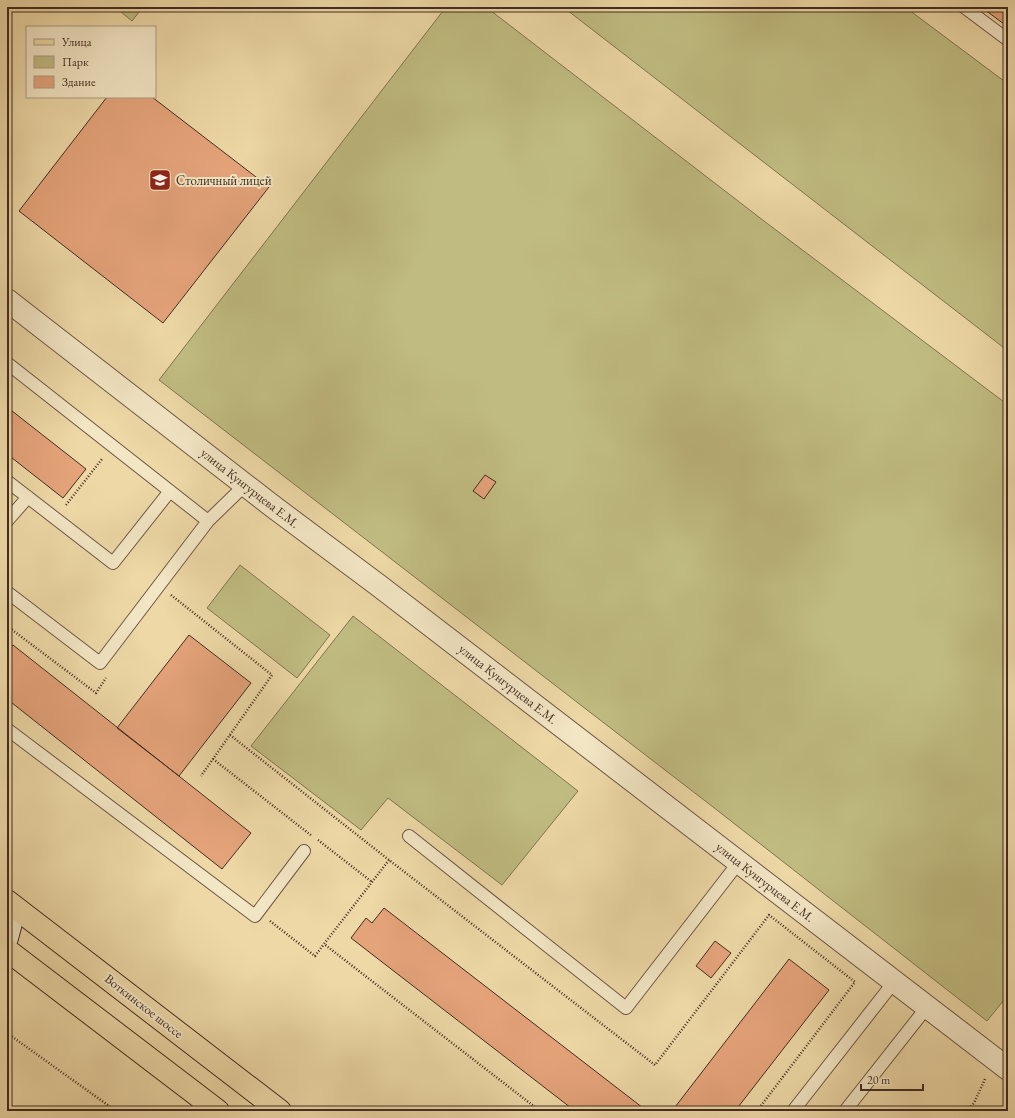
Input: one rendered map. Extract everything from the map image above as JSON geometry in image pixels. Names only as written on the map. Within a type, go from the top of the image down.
[{"type":"main road","name":"Воткинское шоссе","points":[[10,907],[280,1111]]},
{"type":"main road","points":[[7,950],[218,1111]]},
{"type":"street","name":"улица Кунгурцева Е.М.","points":[[7,300],[323,545],[378,584],[1008,1069]]},
{"type":"street","points":[[7,938],[10,907]]},
{"type":"lane","points":[[964,7],[1008,40]]},
{"type":"lane","points":[[7,363],[208,521]]},
{"type":"lane","points":[[7,481],[113,563],[170,491]]},
{"type":"lane","points":[[7,592],[100,663],[208,521],[245,485]]},
{"type":"lane","points":[[7,521],[28,497]]},
{"type":"lane","points":[[7,729],[255,916],[304,851]]},
{"type":"lane","points":[[409,836],[626,1008],[740,862]]},
{"type":"lane","points":[[793,1111],[894,982]]},
{"type":"lane","points":[[845,1111],[927,1007]]},
{"type":"path","points":[[66,505],[105,455]]},
{"type":"path","points":[[169,593],[272,675],[201,776]]},
{"type":"path","points":[[7,626],[96,693],[110,674]]},
{"type":"path","points":[[230,735],[389,860],[324,944],[540,1111]]},
{"type":"path","points":[[213,758],[372,882]]},
{"type":"path","points":[[7,1033],[116,1111]]},
{"type":"green space","points":[[115,7],[143,7],[132,21]]},
{"type":"green space","points":[[446,7],[486,7],[764,221],[1008,405],[1008,995],[987,1021],[713,807],[159,380]]},
{"type":"green space","points":[[563,7],[905,7],[1008,84],[1008,351]]},
{"type":"green space","points":[[240,565],[330,635],[297,678],[207,608]]},
{"type":"green space","points":[[353,616],[578,791],[502,885],[388,798],[361,830],[251,746]]},
{"type":"building","points":[[981,7],[1008,7],[1008,27]]},
{"type":"building","points":[[106,98],[153,98],[269,187],[163,323],[19,211]]},
{"type":"building","points":[[7,407],[86,469],[63,498],[7,454]]},
{"type":"building","points":[[485,475],[496,482],[484,499],[473,491]]},
{"type":"building","points":[[189,635],[251,683],[179,776],[117,728]]},
{"type":"building","points":[[13,645],[251,833],[222,869],[7,699],[7,653]]},
{"type":"building","points":[[384,908],[647,1111],[575,1111],[351,938],[366,918],[372,923]]},
{"type":"building","points":[[715,941],[731,953],[711,978],[696,966]]},
{"type":"building","points":[[789,959],[829,990],[735,1111],[672,1111]]},
{"type":"place","name":"Столичный лицей","points":[[160,180]]}]
